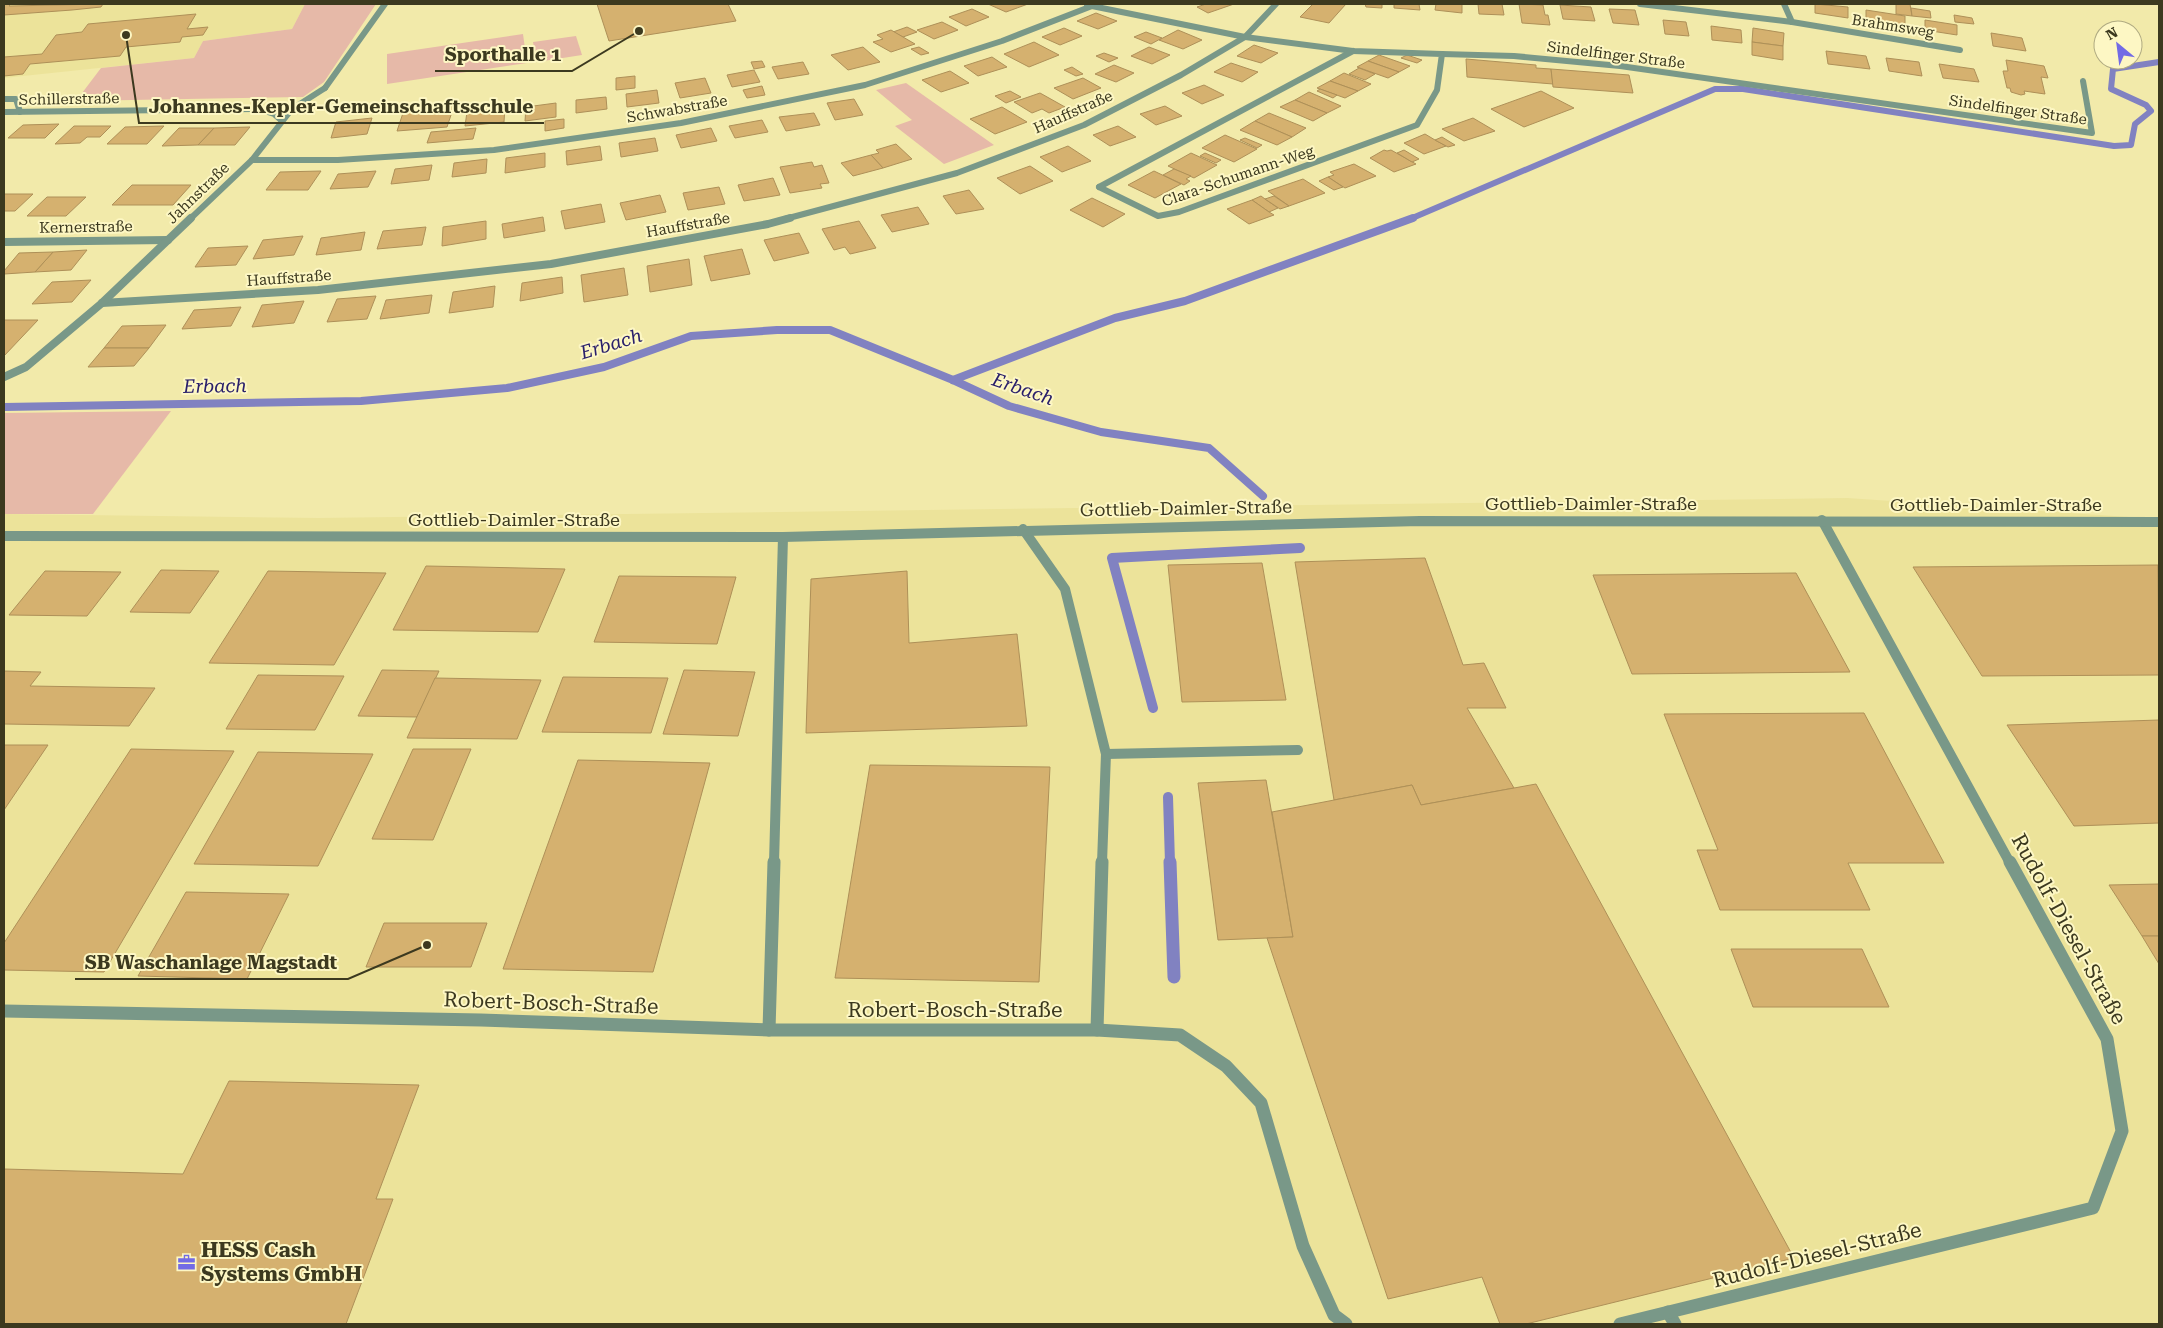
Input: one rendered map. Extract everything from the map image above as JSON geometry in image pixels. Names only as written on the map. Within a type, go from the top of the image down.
[{"type":"street","name":"Jahnstraße","points":[[4,377],[26,367],[102,303],[252,160],[292,109],[324,88],[385,4]]},
{"type":"street","name":"Sindelfinger Straße","points":[[1084,4],[1245,37],[1353,51],[1514,56],[1620,66],[2092,133],[2083,81]]},
{"type":"street","name":"Hauffstraße","points":[[102,303],[318,290],[551,264],[768,224],[958,173],[1084,125],[1181,75],[1245,37],[1276,4]]},
{"type":"street","name":"Brahmsweg","points":[[1640,4],[1792,22],[1960,50]]},
{"type":"street","points":[[1784,4],[1792,22]]},
{"type":"street","name":"Schwabstraße","points":[[252,160],[338,160],[494,150],[681,123],[864,85],[1002,41],[1092,6]]},
{"type":"street","name":"Clara-Schumann-Weg","points":[[1353,51],[1099,186],[1158,216],[1179,212],[1417,125],[1437,90],[1442,54]]},
{"type":"street","points":[[4,99],[16,99],[20,112]]},
{"type":"street","name":"Schillerstraße","points":[[4,112],[258,109],[274,114],[282,121]]},
{"type":"street","name":"Kernerstraße","points":[[4,242],[168,240]]},
{"type":"street","name":"Gottlieb-Daimler-Straße","points":[[4,536],[783,536],[1420,521],[1822,520],[2159,522]]},
{"type":"street","name":"Rudolf-Diesel-Straße","points":[[1620,1324],[1671,1318],[2093,1208],[2122,1131],[2107,1039],[1822,520]]},
{"type":"street","points":[[1023,529],[1065,589],[1106,754],[1097,1030],[1180,1035],[1226,1066],[1261,1104],[1303,1246],[1334,1315],[1346,1324]]},
{"type":"street","points":[[769,1030],[783,536]]},
{"type":"street","points":[[1106,754],[1298,750]]},
{"type":"street","name":"Robert-Bosch-Straße","points":[[4,1011],[481,1020],[769,1030],[1097,1030]]},
{"type":"shaded area","points":[[4,4],[305,4],[292,29],[203,41],[194,58],[4,78]]},
{"type":"shaded area","points":[[305,4],[376,4],[324,82],[303,97],[76,101],[101,68],[194,58],[203,41],[292,29]]},
{"type":"shaded area","points":[[523,34],[527,63],[387,84],[387,54]]},
{"type":"shaded area","points":[[576,36],[582,55],[537,62],[533,42]]},
{"type":"shaded area","points":[[906,83],[994,145],[944,164],[895,126],[912,120],[876,90]]},
{"type":"shaded area","points":[[171,411],[93,514],[4,514],[4,413]]},
{"type":"shaded area","points":[[1847,498],[2144,518],[2159,523],[2159,1324],[4,1324],[4,514],[318,518]]},
{"type":"building","points":[[4,4],[11,4],[9,6],[103,4],[101,7],[4,15]]},
{"type":"building","points":[[597,4],[728,4],[736,21],[609,41]]},
{"type":"building","points":[[988,4],[1028,4],[1006,12]]},
{"type":"building","points":[[1206,4],[1234,4],[1208,13],[1197,7]]},
{"type":"building","points":[[1313,4],[1346,4],[1329,23],[1300,17]]},
{"type":"building","points":[[1365,4],[1382,4],[1382,8],[1366,7]]},
{"type":"building","points":[[1394,4],[1419,4],[1420,10],[1394,8]]},
{"type":"building","points":[[1436,4],[1462,4],[1462,13],[1435,10]]},
{"type":"building","points":[[1478,4],[1502,4],[1504,15],[1479,14]]},
{"type":"building","points":[[1519,4],[1543,5],[1550,25],[1522,23]]},
{"type":"building","points":[[1815,4],[1848,7],[1848,18],[1815,13]]},
{"type":"building","points":[[1896,4],[1910,4],[1912,16],[1896,14]]},
{"type":"building","points":[[1560,5],[1591,7],[1595,21],[1563,19]]},
{"type":"building","points":[[1911,8],[1930,11],[1931,18],[1912,16]]},
{"type":"building","points":[[972,9],[989,17],[966,26],[949,17]]},
{"type":"building","points":[[1609,9],[1635,10],[1639,25],[1613,23]]},
{"type":"building","points":[[1866,10],[1905,16],[1905,27],[1866,20]]},
{"type":"building","points":[[1096,13],[1117,21],[1098,29],[1077,21]]},
{"type":"building","points":[[196,14],[187,29],[208,27],[203,35],[182,37],[180,42],[126,47],[120,56],[30,64],[23,74],[4,76],[4,57],[42,54],[56,35],[82,32],[88,24]]},
{"type":"building","points":[[1954,15],[1972,18],[1974,24],[1955,22]]},
{"type":"building","points":[[1663,20],[1686,22],[1689,36],[1665,34]]},
{"type":"building","points":[[1925,20],[1957,25],[1957,35],[1925,30]]},
{"type":"building","points":[[942,22],[958,30],[934,39],[917,30]]},
{"type":"building","points":[[1711,26],[1741,30],[1742,43],[1712,40]]},
{"type":"building","points":[[907,27],[917,32],[903,37],[893,32]]},
{"type":"building","points":[[1064,28],[1082,36],[1060,45],[1042,37]]},
{"type":"building","points":[[1753,28],[1784,33],[1783,46],[1752,42]]},
{"type":"building","points":[[891,30],[915,44],[891,52],[873,42],[883,39],[877,35]]},
{"type":"building","points":[[1178,30],[1202,40],[1183,49],[1159,40]]},
{"type":"building","points":[[1146,32],[1162,38],[1151,44],[1134,37]]},
{"type":"building","points":[[1991,33],[2022,38],[2026,51],[1993,46]]},
{"type":"building","points":[[1034,42],[1059,55],[1029,67],[1004,54]]},
{"type":"building","points":[[1752,42],[1783,46],[1783,60],[1752,55]]},
{"type":"building","points":[[1254,45],[1278,53],[1261,63],[1237,56]]},
{"type":"building","points":[[863,47],[880,62],[848,70],[831,55]]},
{"type":"building","points":[[919,47],[929,53],[921,55],[911,49]]},
{"type":"building","points":[[1149,47],[1170,55],[1152,64],[1131,56]]},
{"type":"building","points":[[1826,51],[1866,56],[1870,69],[1828,64]]},
{"type":"building","points":[[1104,53],[1118,58],[1109,62],[1096,56]]},
{"type":"building","points":[[1379,55],[1410,66],[1399,72],[1368,61]]},
{"type":"building","points":[[1407,55],[1422,60],[1417,63],[1401,58]]},
{"type":"building","points":[[992,57],[1007,67],[978,76],[964,66]]},
{"type":"building","points":[[1886,58],[1919,62],[1922,76],[1889,71]]},
{"type":"building","points":[[1466,59],[1536,65],[1536,68],[1551,69],[1553,84],[1467,77]]},
{"type":"building","points":[[2006,60],[2044,66],[2048,78],[2041,77],[2045,94],[2024,91],[2025,94],[2021,95],[2011,92],[2010,88],[2007,88],[2003,71],[2008,71]]},
{"type":"building","points":[[762,61],[765,67],[754,69],[751,62]]},
{"type":"building","points":[[1368,61],[1399,72],[1388,78],[1357,67]]},
{"type":"building","points":[[803,62],[809,74],[778,79],[772,67]]},
{"type":"building","points":[[1231,63],[1258,72],[1242,82],[1214,72]]},
{"type":"building","points":[[1939,64],[1974,69],[1979,82],[1943,78]]},
{"type":"building","points":[[1114,65],[1134,73],[1116,82],[1095,74]]},
{"type":"building","points":[[1072,67],[1083,74],[1076,76],[1064,70]]},
{"type":"building","points":[[1359,68],[1375,74],[1365,80],[1349,74]]},
{"type":"building","points":[[1551,69],[1629,75],[1633,93],[1553,87]]},
{"type":"building","points":[[754,70],[760,82],[732,87],[727,75]]},
{"type":"building","points":[[950,71],[969,83],[941,92],[922,80]]},
{"type":"building","points":[[1344,73],[1371,84],[1358,91],[1330,81]]},
{"type":"building","points":[[635,76],[635,88],[616,90],[616,78]]},
{"type":"building","points":[[705,78],[711,93],[680,98],[675,83]]},
{"type":"building","points":[[1083,78],[1101,88],[1073,99],[1054,88]]},
{"type":"building","points":[[1330,81],[1358,91],[1345,98],[1317,88]]},
{"type":"building","points":[[1204,85],[1224,95],[1202,104],[1182,93]]},
{"type":"building","points":[[762,86],[765,95],[747,98],[743,90]]},
{"type":"building","points":[[1320,89],[1337,95],[1333,98],[1317,91]]},
{"type":"building","points":[[657,90],[659,103],[627,107],[626,94]]},
{"type":"building","points":[[1010,91],[1021,97],[1006,103],[995,96]]},
{"type":"building","points":[[1541,91],[1574,108],[1524,127],[1491,109]]},
{"type":"building","points":[[1309,92],[1341,106],[1327,113],[1295,100]]},
{"type":"building","points":[[1040,93],[1065,107],[1049,113],[1042,109],[1032,113],[1014,102]]},
{"type":"building","points":[[606,97],[607,109],[576,113],[576,100]]},
{"type":"building","points":[[854,99],[863,115],[835,120],[827,103]]},
{"type":"building","points":[[1295,100],[1327,113],[1313,121],[1280,107]]},
{"type":"building","points":[[556,103],[556,117],[525,121],[526,107]]},
{"type":"building","points":[[454,106],[447,127],[397,131],[403,113]]},
{"type":"building","points":[[1165,106],[1182,116],[1156,125],[1140,114]]},
{"type":"building","points":[[505,107],[504,122],[465,126],[467,112]]},
{"type":"building","points":[[1002,107],[1027,122],[995,134],[970,119]]},
{"type":"building","points":[[814,113],[820,125],[786,131],[779,117]]},
{"type":"building","points":[[1269,113],[1306,128],[1292,137],[1255,121]]},
{"type":"building","points":[[372,118],[367,134],[331,138],[336,122]]},
{"type":"building","points":[[1473,118],[1495,131],[1464,141],[1442,129]]},
{"type":"building","points":[[564,119],[564,128],[545,131],[545,121]]},
{"type":"building","points":[[762,120],[768,132],[735,138],[729,126]]},
{"type":"building","points":[[1255,121],[1292,137],[1277,145],[1240,130]]},
{"type":"building","points":[[59,124],[45,138],[8,138],[23,125]]},
{"type":"building","points":[[74,126],[111,126],[100,137],[87,137],[80,143],[55,144]]},
{"type":"building","points":[[164,126],[147,144],[107,144],[125,127]]},
{"type":"building","points":[[1118,126],[1136,137],[1110,146],[1093,135]]},
{"type":"building","points":[[250,127],[235,145],[198,145],[214,128]]},
{"type":"building","points":[[179,128],[214,128],[198,145],[162,146]]},
{"type":"building","points":[[476,128],[473,139],[427,143],[431,132]]},
{"type":"building","points":[[711,128],[717,141],[681,148],[676,135]]},
{"type":"building","points":[[1425,134],[1446,146],[1424,154],[1404,143]]},
{"type":"building","points":[[1225,135],[1257,149],[1234,162],[1202,148]]},
{"type":"building","points":[[1442,137],[1455,145],[1448,147],[1435,140]]},
{"type":"building","points":[[655,138],[658,151],[621,157],[619,143]]},
{"type":"building","points":[[1245,138],[1262,145],[1257,148],[1240,140]]},
{"type":"building","points":[[896,144],[912,159],[883,168],[871,155],[879,153],[876,150]]},
{"type":"building","points":[[600,146],[602,160],[567,165],[566,151]]},
{"type":"building","points":[[1068,146],[1091,161],[1062,172],[1040,157]]},
{"type":"building","points":[[1384,150],[1391,150],[1416,164],[1394,172],[1370,158]]},
{"type":"building","points":[[1404,150],[1419,159],[1412,162],[1397,153]]},
{"type":"building","points":[[545,153],[545,167],[505,173],[506,158]]},
{"type":"building","points":[[1191,153],[1217,165],[1194,178],[1168,166]]},
{"type":"building","points":[[1205,153],[1221,160],[1216,163],[1200,156]]},
{"type":"building","points":[[871,155],[883,168],[853,176],[841,163]]},
{"type":"building","points":[[487,159],[486,173],[452,177],[454,163]]},
{"type":"building","points":[[812,162],[814,167],[822,165],[829,183],[820,184],[822,188],[790,193],[780,167]]},
{"type":"building","points":[[1354,164],[1376,176],[1345,188],[1328,177],[1334,175],[1330,172]]},
{"type":"building","points":[[432,165],[429,180],[391,184],[395,169]]},
{"type":"building","points":[[1030,166],[1053,181],[1020,194],[997,178]]},
{"type":"building","points":[[1174,169],[1191,176],[1186,179],[1190,181],[1184,185],[1163,175]]},
{"type":"building","points":[[321,171],[308,190],[266,190],[280,172]]},
{"type":"building","points":[[376,171],[368,187],[330,189],[338,174]]},
{"type":"building","points":[[1154,171],[1181,184],[1155,198],[1128,185]]},
{"type":"building","points":[[1328,177],[1343,187],[1334,190],[1319,181]]},
{"type":"building","points":[[773,178],[780,195],[744,201],[738,185]]},
{"type":"building","points":[[1303,179],[1325,193],[1289,206],[1268,191]]},
{"type":"building","points":[[132,185],[191,185],[173,205],[112,205]]},
{"type":"building","points":[[719,187],[725,204],[688,210],[683,193]]},
{"type":"building","points":[[969,190],[984,209],[956,214],[943,196]]},
{"type":"building","points":[[4,194],[33,194],[15,211],[4,211]]},
{"type":"building","points":[[660,195],[666,212],[626,220],[620,203]]},
{"type":"building","points":[[1261,196],[1278,208],[1269,212],[1252,200]]},
{"type":"building","points":[[1274,196],[1289,206],[1280,209],[1265,199]]},
{"type":"building","points":[[47,197],[86,197],[66,216],[27,216]]},
{"type":"building","points":[[1092,198],[1125,214],[1103,227],[1070,210]]},
{"type":"building","points":[[1252,200],[1274,215],[1249,224],[1227,209]]},
{"type":"building","points":[[601,204],[605,222],[565,229],[561,211]]},
{"type":"building","points":[[918,207],[929,224],[892,232],[881,215]]},
{"type":"building","points":[[543,217],[545,231],[504,238],[502,224]]},
{"type":"building","points":[[486,221],[486,239],[442,246],[443,227]]},
{"type":"building","points":[[859,221],[876,248],[850,254],[845,247],[834,250],[822,229]]},
{"type":"building","points":[[426,227],[422,245],[377,249],[383,231]]},
{"type":"building","points":[[365,232],[361,250],[316,255],[321,238]]},
{"type":"building","points":[[799,233],[809,253],[774,261],[764,240]]},
{"type":"building","points":[[303,236],[294,255],[253,259],[263,240]]},
{"type":"building","points":[[248,246],[236,265],[195,267],[208,248]]},
{"type":"building","points":[[742,249],[750,274],[711,281],[704,256]]},
{"type":"building","points":[[87,250],[71,270],[35,272],[53,252]]},
{"type":"building","points":[[53,252],[35,272],[4,274],[4,271],[19,253]]},
{"type":"building","points":[[689,259],[692,285],[650,292],[647,266]]},
{"type":"building","points":[[624,268],[628,295],[584,302],[581,275]]},
{"type":"building","points":[[562,277],[563,293],[520,301],[522,283]]},
{"type":"building","points":[[91,280],[72,302],[32,304],[52,282]]},
{"type":"building","points":[[495,286],[493,307],[449,313],[453,292]]},
{"type":"building","points":[[432,295],[429,313],[380,319],[386,300]]},
{"type":"building","points":[[376,296],[367,319],[327,322],[337,299]]},
{"type":"building","points":[[304,301],[294,323],[252,327],[262,305]]},
{"type":"building","points":[[241,307],[231,326],[182,329],[194,310]]},
{"type":"building","points":[[4,320],[38,320],[4,356]]},
{"type":"building","points":[[166,325],[149,348],[104,348],[122,326]]},
{"type":"building","points":[[104,348],[149,348],[134,366],[88,367]]},
{"type":"building","points":[[1425,558],[1463,665],[1484,663],[1506,708],[1467,708],[1514,788],[1421,805],[1412,785],[1334,800],[1295,562]]},
{"type":"building","points":[[1262,563],[1286,700],[1182,702],[1168,565]]},
{"type":"building","points":[[2158,565],[2159,675],[1982,676],[1913,567]]},
{"type":"building","points":[[426,566],[565,569],[538,632],[393,630]]},
{"type":"building","points":[[161,570],[219,571],[190,613],[130,612]]},
{"type":"building","points":[[45,571],[121,572],[87,616],[9,615]]},
{"type":"building","points":[[268,571],[386,573],[334,665],[209,663]]},
{"type":"building","points":[[907,571],[909,643],[1017,634],[1027,726],[806,733],[811,579]]},
{"type":"building","points":[[1796,573],[1850,672],[1632,674],[1593,575]]},
{"type":"building","points":[[619,576],[736,577],[717,644],[594,642]]},
{"type":"building","points":[[382,670],[439,671],[417,717],[358,716]]},
{"type":"building","points":[[684,670],[755,672],[738,736],[663,734]]},
{"type":"building","points":[[4,671],[41,672],[30,686],[155,688],[129,726],[4,724]]},
{"type":"building","points":[[258,675],[344,676],[315,730],[226,729]]},
{"type":"building","points":[[563,677],[668,678],[651,733],[542,732]]},
{"type":"building","points":[[435,678],[541,680],[517,739],[407,738]]},
{"type":"building","points":[[1864,713],[1944,863],[1848,863],[1870,910],[1720,910],[1697,850],[1718,850],[1664,714]]},
{"type":"building","points":[[2159,720],[2159,823],[2074,826],[2007,725]]},
{"type":"building","points":[[4,745],[48,745],[4,810]]},
{"type":"building","points":[[131,749],[234,751],[104,972],[4,970],[4,943]]},
{"type":"building","points":[[413,749],[471,749],[433,840],[372,839]]},
{"type":"building","points":[[258,752],[373,754],[318,866],[194,864]]},
{"type":"building","points":[[578,760],[710,763],[653,972],[503,969]]},
{"type":"building","points":[[870,765],[1050,767],[1039,982],[835,978]]},
{"type":"building","points":[[1266,780],[1293,937],[1218,940],[1198,783]]},
{"type":"building","points":[[1536,784],[1794,1258],[1526,1324],[1500,1324],[1482,1277],[1388,1299],[1267,938],[1293,937],[1272,812],[1412,785],[1421,805]]},
{"type":"building","points":[[2159,884],[2159,936],[2142,936],[2109,885]]},
{"type":"building","points":[[186,892],[289,894],[247,979],[138,976]]},
{"type":"building","points":[[384,923],[487,923],[471,967],[366,967]]},
{"type":"building","points":[[2142,936],[2159,936],[2159,964]]},
{"type":"building","points":[[1731,949],[1862,949],[1889,1007],[1753,1007]]},
{"type":"building","name":"HESS Cash Systems GmbH","points":[[229,1081],[419,1085],[376,1199],[393,1199],[346,1324],[4,1324],[4,1169],[183,1174]]},
{"type":"waterway","points":[[1410,219],[1715,89],[1743,89],[2114,146],[2131,145],[2135,124],[2151,111],[2146,105],[2111,89],[2113,69],[2159,62]]},
{"type":"waterway","points":[[953,380],[1115,318],[1185,301],[1413,218]]},
{"type":"waterway","name":"Erbach","points":[[4,407],[361,401],[507,388],[604,367],[691,336],[777,330],[830,330],[953,380]]},
{"type":"waterway","name":"Erbach","points":[[953,380],[1009,406],[1101,432],[1209,448],[1263,496]]},
{"type":"waterway","points":[[1153,708],[1112,558],[1300,548]]},
{"type":"waterway","points":[[1168,797],[1170,863]]},
{"type":"waterway","points":[[1170,862],[1174,977]]},
{"type":"place","name":"Sporthalle 1","points":[[639,31]]},
{"type":"place","name":"Johannes-Kepler-Gemeinschaftsschule","points":[[126,35]]},
{"type":"place","name":"SB Waschanlage Magstadt","points":[[427,945]]},
{"type":"place","name":"HESS Cash Systems GmbH","points":[[187,1262]]}]
